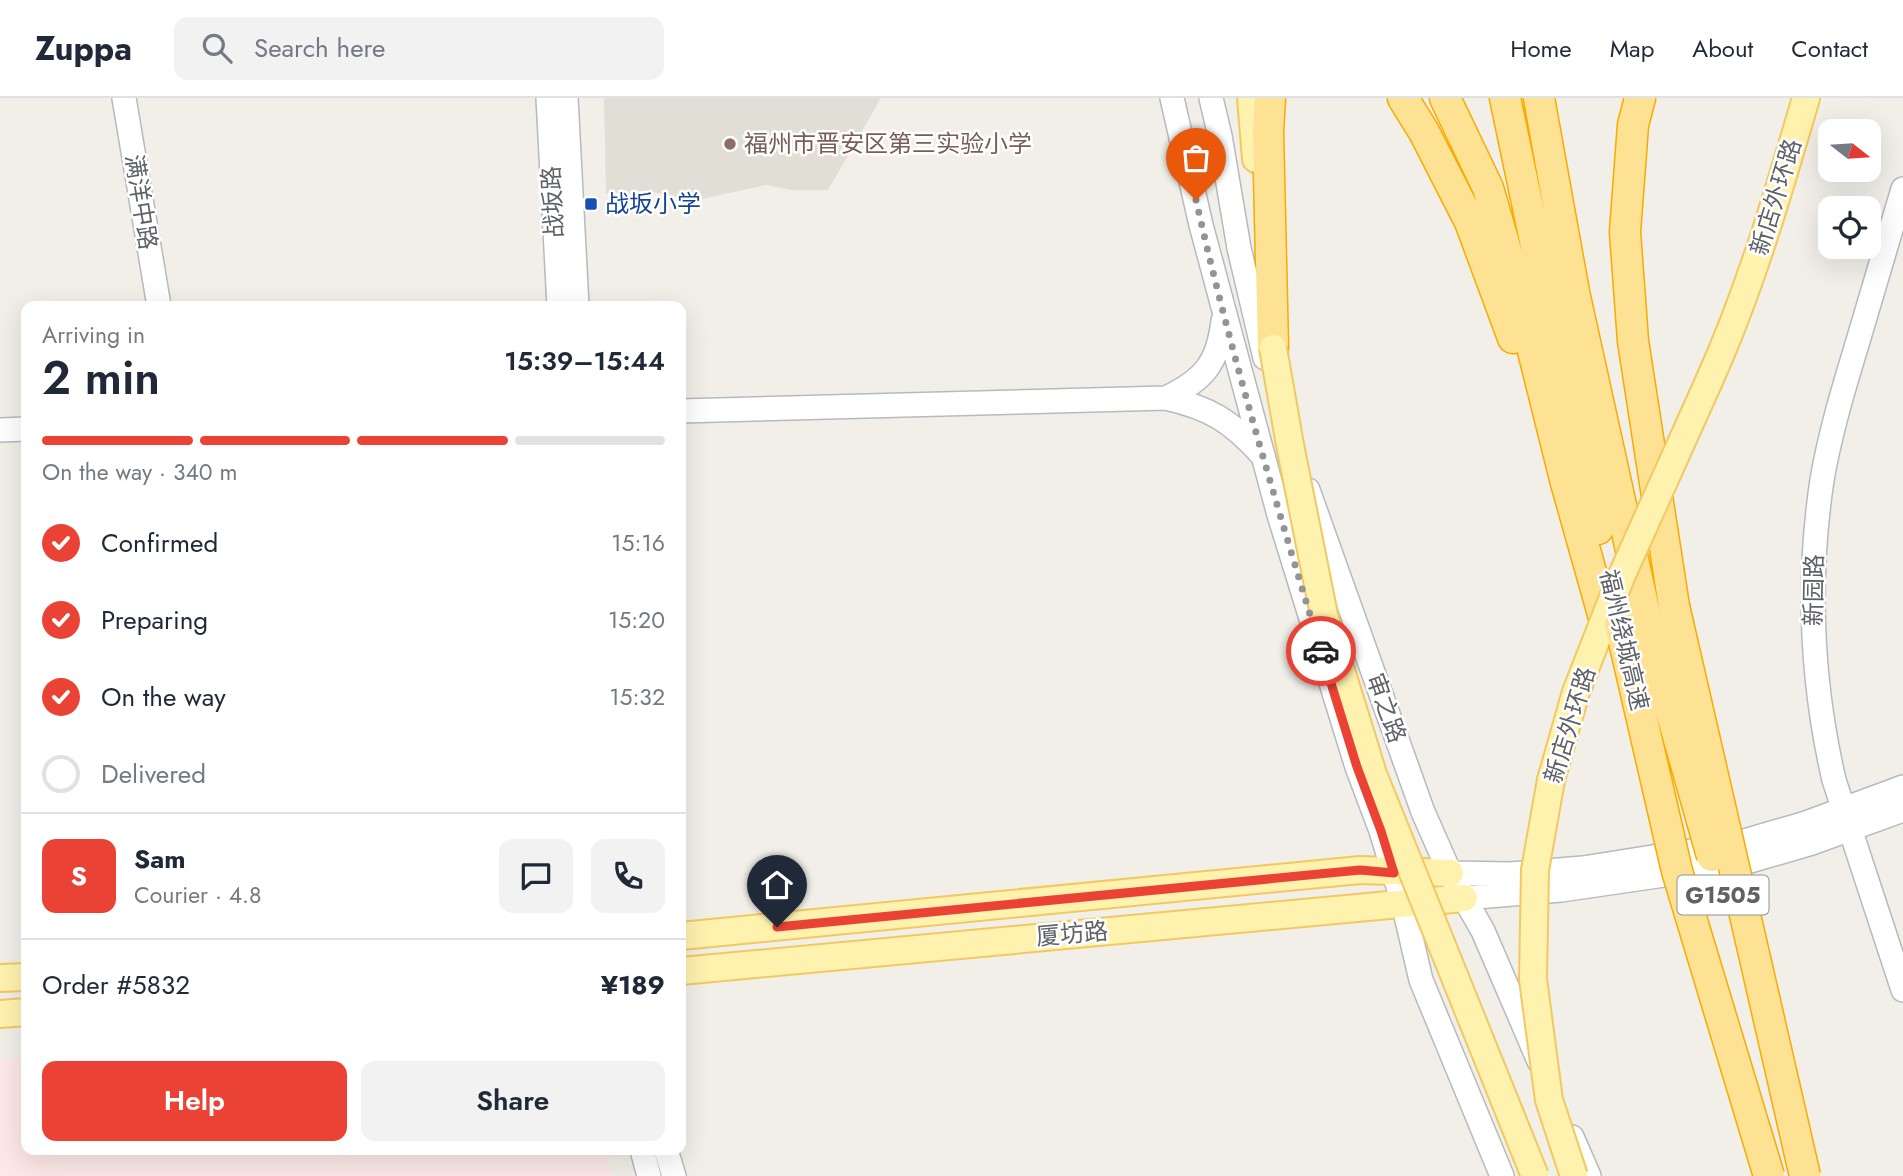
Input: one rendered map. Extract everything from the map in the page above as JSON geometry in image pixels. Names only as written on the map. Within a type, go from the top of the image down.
[{"type":"highway","points":[[1270,98],[1268,131],[1273,348]]},
{"type":"highway","points":[[1404,98],[1470,222],[1566,483],[1624,621]]},
{"type":"highway","points":[[1445,98],[1488,188],[1520,299],[1566,483]]},
{"type":"highway","name":"福州绕城高速","points":[[1504,98],[1566,388],[1624,621],[1677,871],[1769,1176]]},
{"type":"highway","name":"福州绕城高速","points":[[1539,98],[1574,292],[1624,621],[1652,644],[1803,1176]]},
{"type":"highway","points":[[1640,98],[1633,125],[1625,232],[1633,341],[1674,606],[1803,1176]]},
{"type":"main road","name":"满洋中路","points":[[124,98],[158,301]]},
{"type":"main road","name":"战坂路","points":[[548,98],[559,301]]},
{"type":"main road","name":"战坂路","points":[[566,98],[577,301]]},
{"type":"main road","name":"审之路","points":[[1172,98],[1201,225],[1279,515],[1353,754],[1394,873],[1421,980],[1502,1176]]},
{"type":"main road","name":"审之路","points":[[1211,98],[1239,248],[1275,396],[1423,812],[1450,873],[1483,931],[1589,1176]]},
{"type":"main road","points":[[1251,98],[1273,348],[1324,615],[1373,774],[1535,1176]]},
{"type":"main road","name":"新店外环路","points":[[1574,1176],[1549,1100],[1533,979],[1535,870],[1551,780],[1576,692],[1621,577],[1731,332],[1767,230],[1806,98]]},
{"type":"main road","name":"新园路","points":[[1903,189],[1838,409],[1822,478],[1812,597],[1815,663],[1827,752],[1903,990]]},
{"type":"main road","points":[[1166,398],[1192,383],[1213,361],[1221,339],[1224,313]]},
{"type":"main road","points":[[686,411],[1166,398],[1192,404],[1214,414],[1235,427],[1264,456]]},
{"type":"main road","points":[[0,430],[21,429]]},
{"type":"main road","points":[[1464,898],[1561,890],[1740,864],[1812,843],[1903,788]]},
{"type":"main road","points":[[1450,873],[1510,874],[1583,867],[1734,844],[1903,810]]},
{"type":"main road","name":"厦坊路","points":[[686,936],[1360,870],[1450,873]]},
{"type":"main road","name":"厦坊路","points":[[686,971],[1464,898]]},
{"type":"main road","points":[[0,978],[21,977]]},
{"type":"main road","points":[[0,1014],[21,1012]]},
{"type":"main road","points":[[643,1155],[649,1176]]},
{"type":"main road","points":[[668,1155],[674,1176]]},
{"type":"shaded area","name":"福州市晋安区第三实验小学","points":[[604,98],[881,98],[828,190],[792,190],[766,185],[697,200],[647,191],[606,193]]},
{"type":"shaded area","points":[[21,1059],[21,1155],[607,1155],[613,1176],[0,1176],[0,1060]]},
{"type":"way so far","points":[[1196,200],[1279,515],[1321,651]]},
{"type":"place","name":"福州市晋安区第三实验小学","points":[[730,144]]},
{"type":"place","name":"战坂小学","points":[[591,204]]},
{"type":"route","points":[[777,927],[1360,870],[1394,873],[1321,651]]}]
